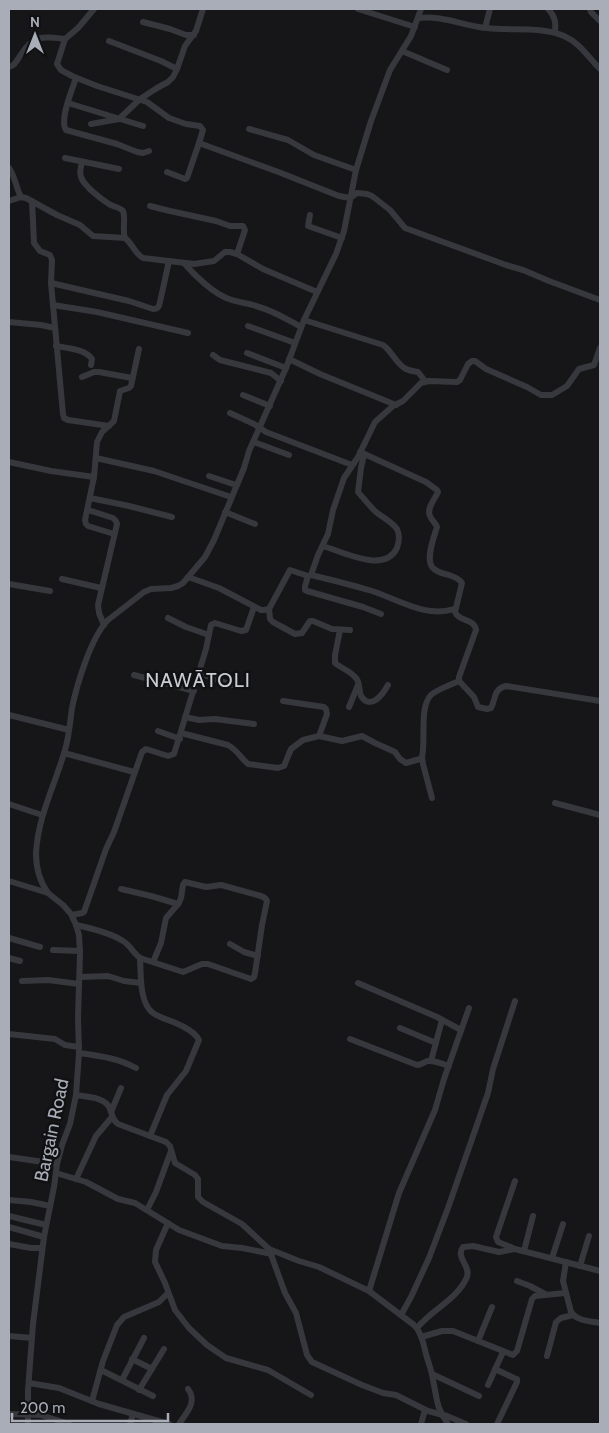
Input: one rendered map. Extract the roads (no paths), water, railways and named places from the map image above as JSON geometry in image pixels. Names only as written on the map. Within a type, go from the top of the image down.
[{"type":"street","points":[[94,9],[82,24],[65,39],[56,64],[61,70],[76,78],[140,99],[153,105],[169,118],[202,127],[203,130],[187,178],[185,179],[167,172]]},
{"type":"street","points":[[91,124],[119,119],[140,99],[173,77],[185,46],[196,31],[203,9]]},
{"type":"street","points":[[358,9],[415,27]]},
{"type":"street","points":[[48,893],[43,886],[37,862],[42,815],[64,753],[82,673],[96,638],[104,625],[144,592],[151,589],[171,588],[183,583],[209,550],[303,324],[342,238],[356,170],[369,129],[390,70],[415,27],[421,9]]},
{"type":"street","points":[[485,28],[490,9]]},
{"type":"street","points":[[548,9],[555,19],[555,32]]},
{"type":"street","points":[[590,9],[600,21]]},
{"type":"street","points":[[418,18],[445,18],[485,28],[555,32],[574,41],[600,69]]},
{"type":"street","points":[[143,22],[186,35],[194,35]]},
{"type":"street","points":[[9,67],[15,64],[22,53],[36,39],[47,37],[65,39]]},
{"type":"street","points":[[109,41],[161,60],[177,69]]},
{"type":"street","points":[[402,51],[446,70]]},
{"type":"street","points":[[76,78],[63,124],[66,130],[137,152],[149,151]]},
{"type":"street","points":[[68,103],[143,126]]},
{"type":"street","points":[[249,129],[288,140],[321,158],[356,170]]},
{"type":"street","points":[[199,142],[339,196],[350,198],[357,193],[367,194],[384,205],[405,228],[524,270],[600,300]]},
{"type":"street","points":[[65,158],[119,169]]},
{"type":"street","points":[[82,162],[80,172],[82,180],[108,204],[121,209],[123,212],[125,238],[138,256],[194,264],[214,261],[225,252],[230,252],[317,292]]},
{"type":"street","points":[[9,168],[14,176],[21,197]]},
{"type":"street","points":[[9,201],[21,197],[32,201],[80,225],[93,236],[125,238]]},
{"type":"street","points":[[32,201],[34,243],[40,251],[52,257],[51,283],[64,418],[81,423],[109,426]]},
{"type":"street","points":[[150,206],[230,226],[243,226],[245,230],[237,254]]},
{"type":"street","points":[[310,215],[308,226],[342,238]]},
{"type":"street","points":[[51,283],[129,301],[152,310],[159,307],[170,261]]},
{"type":"street","points":[[184,263],[194,275],[228,299],[258,306],[303,324],[383,345],[405,369],[418,372],[425,381]]},
{"type":"street","points":[[53,305],[97,312],[188,332]]},
{"type":"street","points":[[9,322],[55,328]]},
{"type":"street","points":[[248,326],[295,343]]},
{"type":"street","points":[[56,346],[72,349],[89,356],[92,359],[91,365]]},
{"type":"street","points":[[381,614],[305,590],[305,586],[328,534],[333,510],[344,478],[362,453],[374,422],[404,401],[417,386],[425,381],[457,382],[460,380],[468,364],[472,361],[541,394],[552,395],[567,386],[579,369],[594,365],[600,348]]},
{"type":"street","points":[[114,534],[88,526],[85,520],[94,476],[97,442],[99,436],[114,421],[120,391],[130,388],[139,349]]},
{"type":"street","points":[[247,353],[286,368]]},
{"type":"street","points":[[212,355],[220,360],[271,373],[280,381]]},
{"type":"street","points":[[289,359],[320,374],[396,405]]},
{"type":"street","points":[[82,377],[99,372],[132,378]]},
{"type":"street","points":[[243,396],[270,406]]},
{"type":"street","points":[[230,413],[260,428],[352,466]]},
{"type":"street","points":[[254,442],[289,455]]},
{"type":"street","points":[[323,546],[366,560],[376,561],[389,558],[395,550],[399,539],[398,531],[374,511],[358,492],[362,453]]},
{"type":"street","points":[[362,453],[418,479],[438,492],[429,509],[430,516],[437,527],[429,556],[430,562],[434,569],[460,580],[462,588],[454,608],[456,616],[476,626],[459,681],[474,697],[478,707],[480,709],[490,708],[497,690],[506,686],[600,701]]},
{"type":"street","points":[[96,458],[154,471],[231,497]]},
{"type":"street","points":[[9,462],[51,471],[94,476]]},
{"type":"street","points":[[209,476],[236,485]]},
{"type":"street","points":[[90,498],[172,517]]},
{"type":"street","points":[[88,510],[113,518],[116,521],[98,605],[98,613],[104,625]]},
{"type":"street","points":[[225,512],[255,524]]},
{"type":"street","points":[[350,630],[328,628],[310,621],[302,633],[296,634],[273,622],[268,609],[290,570],[365,589],[414,607],[440,612],[454,608]]},
{"type":"street","points":[[188,577],[219,588],[254,607],[264,610],[268,609]]},
{"type":"street","points":[[62,579],[101,588]]},
{"type":"street","points":[[9,584],[50,591]]},
{"type":"street","points":[[72,915],[84,912],[134,772],[144,750],[149,749],[172,756],[176,751],[212,624],[241,631],[246,630],[254,607]]},
{"type":"street","points":[[168,618],[186,627],[210,635]]},
{"type":"street","points":[[340,630],[335,663],[354,676],[359,682],[361,695],[365,699],[375,701],[380,698],[388,685]]},
{"type":"street","points":[[199,672],[232,685]]},
{"type":"street","points":[[134,675],[194,691]]},
{"type":"street","points":[[432,798],[422,757],[423,722],[429,698],[432,694],[459,681]]},
{"type":"street","points":[[349,707],[359,682]]},
{"type":"street","points":[[283,702],[324,707],[327,714],[319,736]]},
{"type":"street","points":[[9,715],[69,730]]},
{"type":"street","points":[[186,717],[198,720],[215,719],[254,724]]},
{"type":"street","points":[[158,731],[228,745],[235,749],[248,764],[278,768],[284,766],[291,749],[296,744],[319,736],[342,741],[362,736],[395,752],[406,763],[422,757]]},
{"type":"street","points":[[64,753],[134,772]]},
{"type":"street","points":[[555,803],[600,815]]},
{"type":"street","points":[[9,804],[42,815]]},
{"type":"street","name":"Bargain Road","points":[[9,881],[48,893],[63,906],[72,915],[76,925],[80,951],[79,1050],[76,1095],[70,1124],[57,1164],[42,1248],[32,1338],[28,1424]]},
{"type":"street","points":[[76,925],[116,937],[128,944],[135,955],[140,958],[183,972],[202,964],[208,964],[251,978],[254,977],[255,973],[267,901],[265,898],[221,885],[206,888],[185,882],[182,898],[166,918],[161,943],[153,962]]},
{"type":"street","points":[[121,889],[178,904]]},
{"type":"street","points":[[9,938],[40,947]]},
{"type":"street","points":[[230,944],[244,952],[258,956]]},
{"type":"street","points":[[53,950],[80,951]]},
{"type":"street","points":[[9,958],[20,961]]},
{"type":"street","points":[[140,958],[142,992],[149,1010],[174,1021],[200,1040],[186,1071],[167,1095],[150,1136]]},
{"type":"street","points":[[22,980],[79,981],[108,976],[124,981],[141,983]]},
{"type":"street","points":[[358,982],[461,1030]]},
{"type":"street","points":[[401,1315],[429,1258],[448,1208],[488,1093],[493,1069],[515,1001]]},
{"type":"street","points":[[370,1291],[399,1193],[435,1110],[448,1066],[469,1008]]},
{"type":"street","points":[[431,1061],[442,1020]]},
{"type":"street","points":[[400,1028],[436,1043]]},
{"type":"street","points":[[9,1034],[55,1039],[65,1045],[123,1061],[136,1068]]},
{"type":"street","points":[[350,1039],[417,1065],[431,1061],[448,1066]]},
{"type":"street","points":[[76,1179],[96,1136],[111,1114],[121,1088]]},
{"type":"street","points":[[76,1095],[104,1102],[109,1106],[114,1121],[118,1124],[166,1142],[172,1150],[175,1163],[195,1175],[198,1180],[198,1197],[203,1202],[242,1224],[270,1252],[285,1293],[296,1313],[307,1355],[312,1362],[362,1386],[396,1395],[425,1410],[456,1419],[466,1424]]},
{"type":"street","points":[[147,1210],[172,1150]]},
{"type":"street","points":[[9,1157],[57,1164]]},
{"type":"street","points":[[56,1173],[86,1182],[118,1199],[135,1202],[179,1230],[222,1246],[270,1252],[319,1267],[370,1291],[417,1328],[432,1374],[441,1414],[448,1424]]},
{"type":"street","points":[[515,1181],[496,1237],[498,1242],[515,1249],[600,1271]]},
{"type":"street","points":[[9,1200],[50,1206]]},
{"type":"street","points":[[9,1216],[46,1225]]},
{"type":"street","points":[[524,1251],[533,1216]]},
{"type":"street","points":[[168,1223],[156,1250],[155,1262],[175,1310],[189,1328],[226,1358],[268,1370],[311,1394]]},
{"type":"street","points":[[552,1258],[563,1224]]},
{"type":"street","points":[[9,1227],[44,1236]]},
{"type":"street","points":[[580,1266],[589,1236]]},
{"type":"street","points":[[9,1244],[42,1248]]},
{"type":"street","points":[[417,1328],[430,1314],[444,1306],[466,1278],[468,1273],[460,1254],[463,1247],[474,1246],[500,1252],[515,1249]]},
{"type":"street","points":[[566,1262],[563,1281],[571,1312],[578,1318],[600,1323]]},
{"type":"street","points":[[517,1281],[546,1295]]},
{"type":"street","points":[[92,1401],[101,1370],[117,1325],[121,1319],[159,1302],[168,1293]]},
{"type":"street","points":[[421,1337],[447,1330],[453,1331],[513,1355],[517,1352],[532,1299],[538,1295],[565,1293]]},
{"type":"street","points":[[478,1341],[492,1307]]},
{"type":"street","points":[[547,1356],[556,1322],[560,1318],[573,1315]]},
{"type":"street","points":[[9,1336],[32,1338]]},
{"type":"street","points":[[122,1380],[144,1338]]},
{"type":"street","points":[[139,1390],[164,1349]]},
{"type":"street","points":[[488,1385],[503,1352]]},
{"type":"street","points":[[132,1360],[152,1369]]},
{"type":"street","points":[[495,1369],[514,1378],[517,1382],[497,1424]]},
{"type":"street","points":[[101,1370],[153,1396]]},
{"type":"street","points":[[432,1374],[479,1396]]},
{"type":"street","points":[[29,1383],[60,1388],[92,1401],[169,1424]]},
{"type":"street","points":[[179,1424],[192,1402],[193,1398],[188,1389]]},
{"type":"street","points":[[421,1424],[425,1410]]},
{"type":"street","points":[[9,1414],[41,1415],[69,1424]]},
{"type":"street","points":[[130,1424],[133,1414]]},
{"type":"district","name":"NAWĀTOLI","points":[[198,680]]}]
